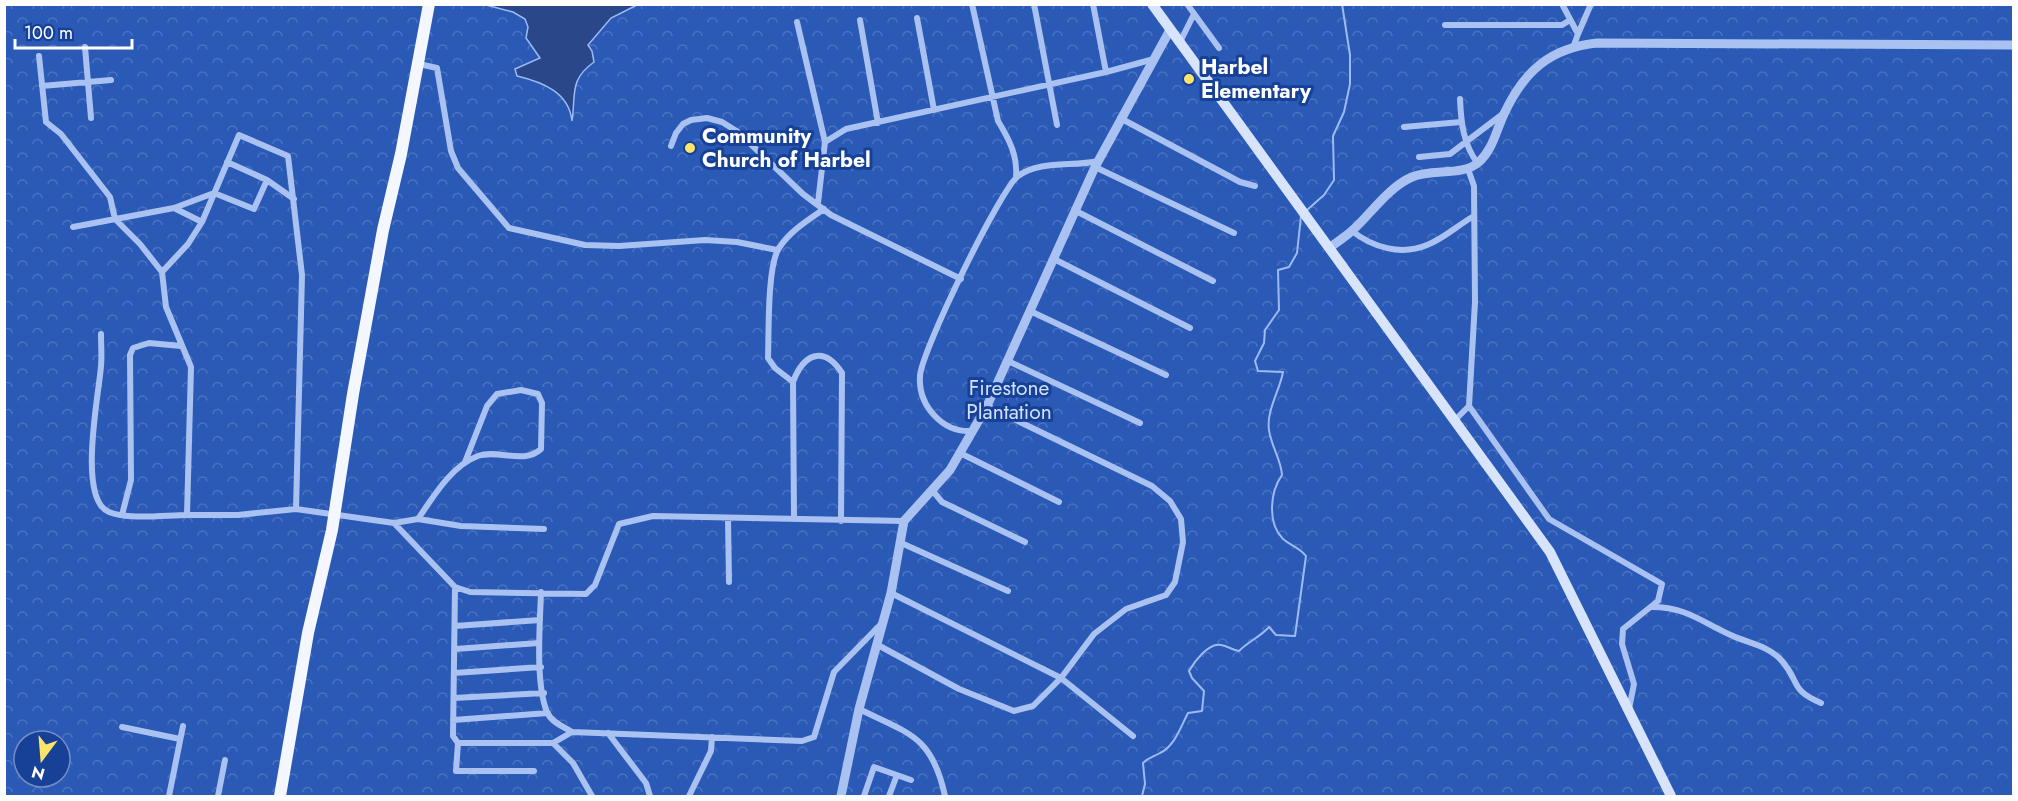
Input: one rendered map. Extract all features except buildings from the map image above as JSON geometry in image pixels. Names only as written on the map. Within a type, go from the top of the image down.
[{"type":"main road","points":[[280,796],[308,633],[334,514],[381,242],[419,64],[429,4]]},
{"type":"main road","points":[[1152,4],[1550,552],[1671,796]]},
{"type":"street","points":[[972,4],[998,121],[1008,137],[1017,163],[1016,178]]},
{"type":"street","points":[[1034,4],[1057,125]]},
{"type":"street","points":[[1093,4],[1106,72]]},
{"type":"street","points":[[1187,4],[1218,48]]},
{"type":"street","points":[[1562,4],[1578,34]]},
{"type":"street","points":[[1574,45],[1592,4]]},
{"type":"street","points":[[1180,42],[1194,14]]},
{"type":"street","points":[[916,18],[934,110]]},
{"type":"street","points":[[860,20],[878,123]]},
{"type":"street","points":[[1445,25],[1562,25],[1570,20]]},
{"type":"street","points":[[797,22],[825,142],[818,203]]},
{"type":"street","points":[[842,796],[859,709],[875,644],[891,593],[898,542],[904,521],[950,470],[987,406],[1096,164],[1170,30]]},
{"type":"street","points":[[1329,248],[1352,231],[1397,185],[1413,176],[1468,169],[1478,164],[1490,150],[1505,112],[1531,71],[1554,54],[1574,45],[1597,43],[2013,45]]},
{"type":"street","points":[[85,47],[91,118]]},
{"type":"street","points":[[39,56],[46,122],[61,134],[110,197],[115,219],[141,244],[162,272],[166,307],[191,367],[187,515]]},
{"type":"street","points":[[825,142],[846,129],[1106,72],[1154,59]]},
{"type":"street","points":[[419,64],[437,68],[451,151],[458,168],[508,228],[585,245],[619,246],[705,240],[737,242],[777,250]]},
{"type":"street","points":[[42,86],[111,81]]},
{"type":"street","points":[[1460,99],[1461,122],[1467,144],[1478,164]]},
{"type":"street","points":[[1419,157],[1450,154],[1467,144],[1505,112]]},
{"type":"street","points":[[671,146],[676,133],[683,124],[691,120],[707,118],[722,122],[738,132],[803,194],[818,203],[831,215],[961,279]]},
{"type":"street","points":[[1120,118],[1240,182],[1255,186]]},
{"type":"street","points":[[1404,127],[1461,122]]},
{"type":"street","points":[[162,272],[188,244],[202,222],[239,135],[288,156],[302,275],[296,509]]},
{"type":"street","points":[[227,162],[267,180],[294,199]]},
{"type":"street","points":[[972,431],[960,432],[942,424],[927,407],[921,391],[920,374],[924,360],[999,200],[1016,178],[1027,171],[1044,167],[1096,164],[1234,233]]},
{"type":"street","points":[[1468,169],[1474,186],[1475,302],[1469,406],[1549,519],[1662,584],[1658,601],[1623,629],[1622,644],[1634,684],[1629,711]]},
{"type":"street","points":[[73,227],[174,208],[214,193],[254,209],[267,180]]},
{"type":"street","points":[[174,208],[202,222]]},
{"type":"street","points":[[793,382],[775,368],[768,358],[772,274],[777,250],[790,234],[824,209]]},
{"type":"street","points":[[1074,210],[1213,281]]},
{"type":"street","points":[[1352,231],[1366,242],[1381,248],[1413,248],[1426,246],[1474,216]]},
{"type":"street","points":[[1054,259],[1190,328]]},
{"type":"street","points":[[1030,311],[1166,375]]},
{"type":"street","points":[[101,334],[101,366],[92,464],[98,500],[102,508],[122,515],[238,515],[296,509],[394,523],[418,519],[461,526],[544,529]]},
{"type":"street","points":[[122,515],[131,480],[130,355],[134,348],[149,343],[181,346]]},
{"type":"street","points":[[794,519],[793,382],[798,368],[814,356],[826,356],[835,362],[842,373],[841,520]]},
{"type":"street","points":[[1008,362],[1140,423]]},
{"type":"street","points":[[418,519],[438,490],[465,462],[481,455],[535,454],[541,449],[542,403],[538,394],[521,390],[497,394],[487,406],[465,462]]},
{"type":"street","points":[[875,644],[959,689],[1014,711],[1033,706],[1060,678],[1094,634],[1126,609],[1166,595],[1175,582],[1183,542],[1180,519],[1170,501],[1152,486],[987,406]]},
{"type":"street","points":[[1455,420],[1469,406]]},
{"type":"street","points":[[960,453],[1059,502]]},
{"type":"street","points":[[932,490],[942,502],[1025,542]]},
{"type":"street","points":[[394,523],[455,587],[470,592],[586,594],[596,585],[619,525],[653,516],[904,521]]},
{"type":"street","points":[[728,518],[729,582]]},
{"type":"street","points":[[898,542],[1008,591]]},
{"type":"street","points":[[455,587],[453,736],[458,743],[456,771],[534,771]]},
{"type":"street","points":[[541,592],[539,643],[548,713],[556,722],[572,732],[802,741],[814,737],[834,672],[882,623]]},
{"type":"street","points":[[891,593],[1060,678],[1133,736]]},
{"type":"street","points":[[1652,607],[1668,607],[1692,614],[1732,636],[1765,647],[1782,661],[1802,694],[1821,703]]},
{"type":"street","points":[[455,627],[540,620]]},
{"type":"street","points":[[454,649],[539,643]]},
{"type":"street","points":[[454,673],[541,667]]},
{"type":"street","points":[[454,698],[544,693]]},
{"type":"street","points":[[859,709],[912,735],[932,753],[945,796]]},
{"type":"street","points":[[453,720],[548,713]]},
{"type":"street","points":[[169,796],[183,726]]},
{"type":"street","points":[[122,727],[180,739]]},
{"type":"street","points":[[458,743],[553,743],[572,732]]},
{"type":"street","points":[[608,733],[646,783],[650,796]]},
{"type":"street","points":[[689,796],[711,751],[712,737]]},
{"type":"street","points":[[553,743],[573,763],[592,796]]},
{"type":"street","points":[[218,796],[225,760]]},
{"type":"street","points":[[864,796],[874,767],[911,780]]},
{"type":"street","points":[[890,796],[897,775]]},
{"type":"green space","name":"Firestone Plantation","points":[[5,5],[2013,5],[2013,796],[5,796]]},
{"type":"shaded area","points":[[486,5],[637,5],[611,18],[588,45],[594,62],[577,81],[572,121],[566,103],[553,90],[536,81],[517,76],[515,69],[540,58],[526,38],[528,27],[525,19],[513,12]]},
{"type":"waterway","points":[[1307,210],[1324,195],[1334,180],[1333,136],[1344,112],[1350,84],[1350,55],[1342,4]]},
{"type":"waterway","points":[[1142,796],[1145,784],[1143,763],[1170,746],[1188,713],[1202,711],[1204,691],[1189,671],[1202,654],[1216,645],[1239,651],[1269,627],[1276,635],[1295,636],[1306,556],[1283,539],[1274,525],[1272,516],[1275,490],[1282,475],[1270,436],[1269,423],[1271,408],[1283,372],[1258,371],[1255,361],[1264,343],[1265,330],[1279,310],[1278,270],[1289,267],[1297,253],[1301,216]]},
{"type":"place","name":"Harbel Elementary","points":[[1189,79]]},
{"type":"place","name":"Community Church of Harbel","points":[[690,148]]}]
